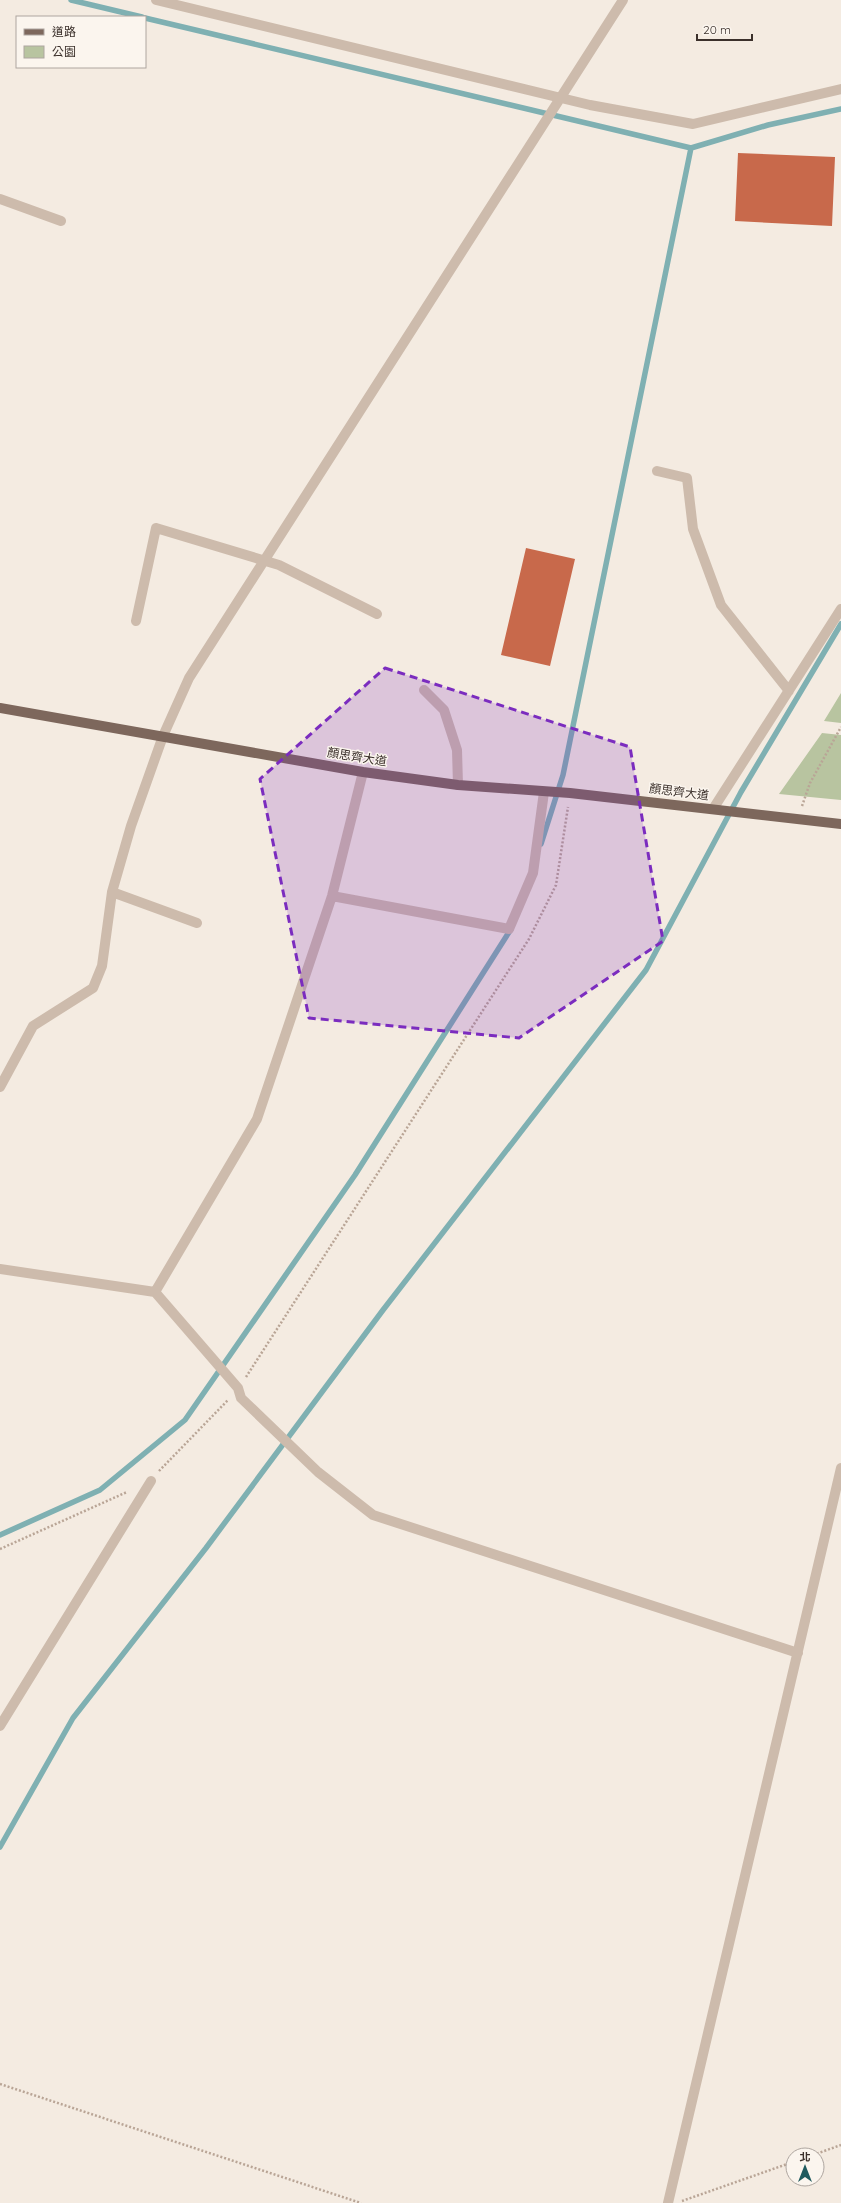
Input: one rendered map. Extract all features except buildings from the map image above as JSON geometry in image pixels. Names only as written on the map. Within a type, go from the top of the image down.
[{"type":"main road","name":"顏思齊大道","points":[[0,708],[363,772],[458,784],[570,793],[797,820]]},
{"type":"main road","points":[[797,820],[841,824]]},
{"type":"street","points":[[156,0],[560,98],[693,124],[841,89]]},
{"type":"street","points":[[0,1087],[33,1026],[93,988],[102,966],[112,892],[131,826],[163,736],[189,678],[623,0]]},
{"type":"street","points":[[0,199],[61,221]]},
{"type":"street","points":[[657,471],[687,478],[693,529],[721,605],[789,691]]},
{"type":"street","points":[[136,621],[156,528],[279,565],[377,614]]},
{"type":"street","points":[[713,809],[841,609]]},
{"type":"street","points":[[424,690],[444,710],[457,750],[458,784]]},
{"type":"street","points":[[155,1292],[257,1119],[332,896],[363,772]]},
{"type":"street","points":[[332,896],[509,929],[533,873],[544,792]]},
{"type":"street","points":[[112,892],[197,923]]},
{"type":"street","points":[[0,1269],[155,1292],[238,1388],[241,1398],[318,1472],[373,1515],[634,1598],[798,1653]]},
{"type":"street","points":[[668,2203],[841,1468]]},
{"type":"street","points":[[0,1726],[151,1481]]},
{"type":"path","points":[[797,820],[810,783],[841,727]]},
{"type":"path","points":[[151,1481],[238,1388],[529,939],[556,884],[570,793]]},
{"type":"path","points":[[0,1549],[129,1490]]},
{"type":"path","points":[[0,2084],[361,2203]]},
{"type":"path","points":[[825,2151],[841,2145]]},
{"type":"path","points":[[676,2203],[785,2165]]},
{"type":"highlighted area","points":[[385,668],[630,747],[663,941],[519,1038],[309,1018],[260,779]]},
{"type":"green space","points":[[841,693],[841,723],[824,721]]},
{"type":"green space","points":[[822,733],[841,735],[841,800],[779,794]]},
{"type":"waterway","points":[[71,0],[138,16]]},
{"type":"waterway","points":[[146,18],[691,148],[563,775],[541,844]]},
{"type":"waterway","points":[[691,148],[768,125],[841,109]]},
{"type":"waterway","points":[[0,1847],[73,1718],[206,1548],[383,1310],[646,970],[741,792],[841,624]]},
{"type":"waterway","points":[[0,1535],[100,1490],[185,1420],[355,1175],[511,929]]}]
